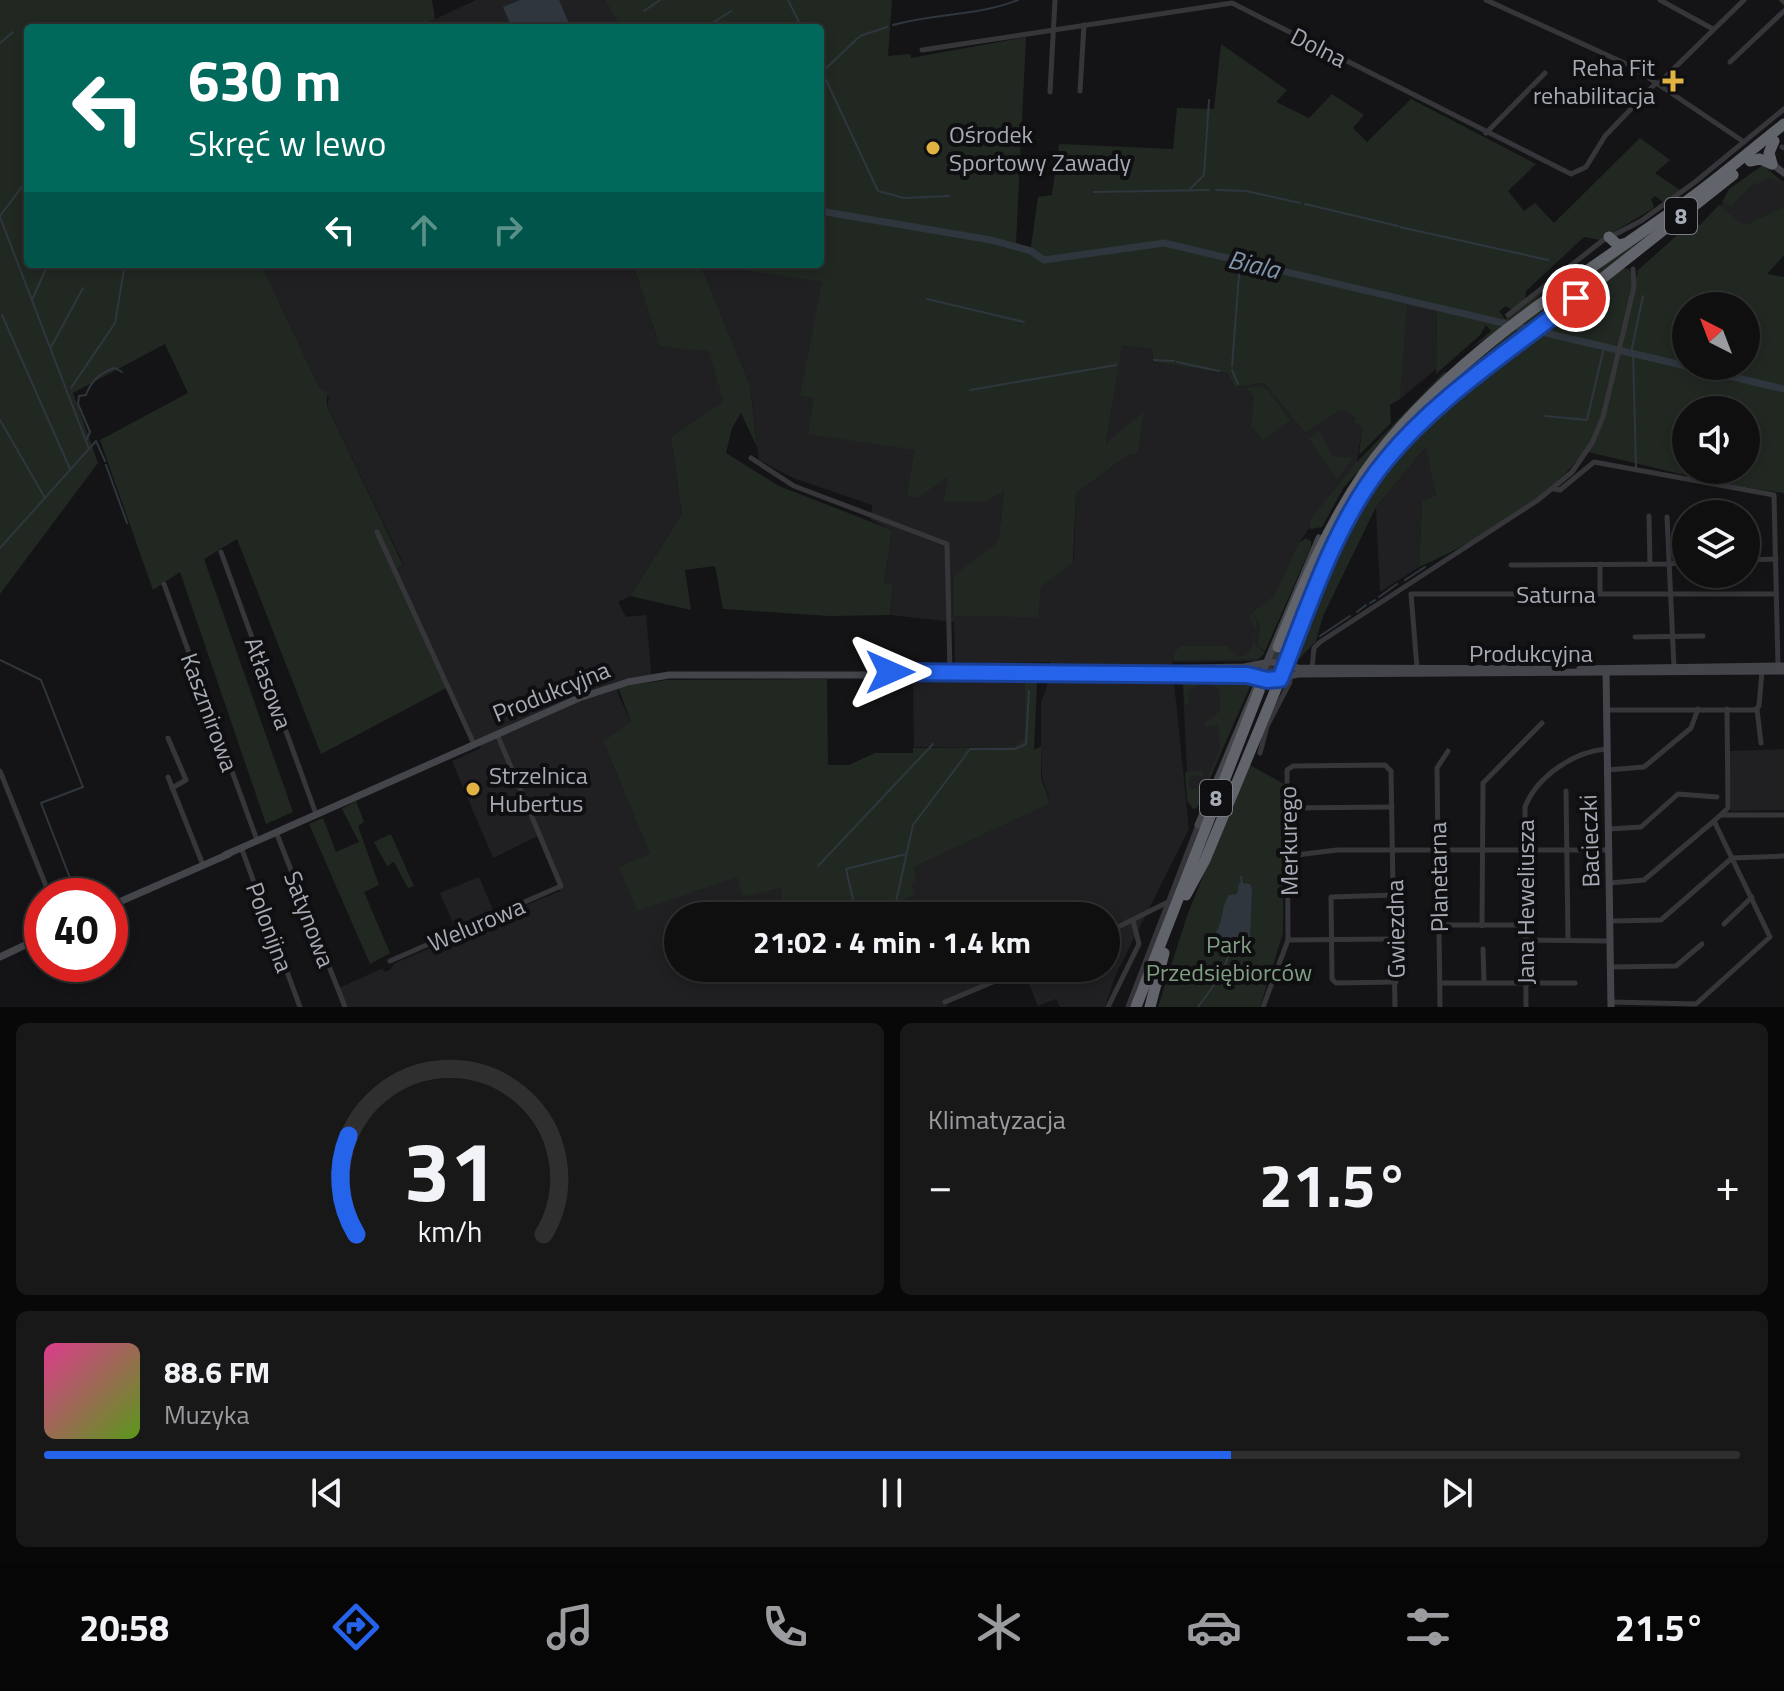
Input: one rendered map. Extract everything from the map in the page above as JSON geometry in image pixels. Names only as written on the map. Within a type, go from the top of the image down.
[{"type":"highway","name":"8","points":[[1781,143],[1750,161],[1414,427],[1380,462],[1350,506],[1280,649],[1332,525],[1365,472],[1393,436],[1453,374],[1784,124]]},
{"type":"highway","points":[[1772,164],[1769,153],[1781,143]]},
{"type":"highway","points":[[1750,161],[1760,159],[1772,164]]},
{"type":"highway","points":[[1610,239],[1618,245],[1628,243]]},
{"type":"highway","points":[[1607,257],[1612,250],[1610,239]]},
{"type":"highway","points":[[1633,269],[1631,260],[1641,247]]},
{"type":"highway","points":[[1612,270],[1623,265],[1633,269]]},
{"type":"highway","points":[[1186,895],[1205,860],[1285,673],[1325,567],[1360,499],[1385,461],[1414,427]]},
{"type":"highway","points":[[1319,538],[1357,476],[1393,436]]},
{"type":"highway","name":"8","points":[[1136,1007],[1160,954],[1186,895],[1262,693],[1170,904],[1160,954],[1144,1007]]},
{"type":"highway","points":[[1170,904],[1198,825]]},
{"type":"highway","points":[[1129,1007],[1160,954]]},
{"type":"highway","points":[[1150,1007],[1160,954]]},
{"type":"street","points":[[1050,92],[1055,0]]},
{"type":"street","points":[[1486,0],[1607,55],[1657,83],[1744,142]]},
{"type":"street","points":[[1660,0],[1713,29]]},
{"type":"street","points":[[1657,83],[1744,0]]},
{"type":"street","name":"Dolna","points":[[922,50],[1233,2],[1486,133],[1567,173],[1576,174],[1586,167],[1612,128],[1657,83]]},
{"type":"street","points":[[1730,62],[1784,11]]},
{"type":"street","points":[[1080,91],[1084,25]]},
{"type":"street","points":[[1486,133],[1545,73]]},
{"type":"street","points":[[1508,315],[1610,239],[1656,212],[1784,109]]},
{"type":"street","points":[[1772,164],[1784,173]]},
{"type":"street","points":[[1312,668],[1314,648],[1318,643],[1554,489],[1572,472],[1592,443],[1603,417],[1635,281],[1633,269]]},
{"type":"street","points":[[751,458],[794,486],[947,544],[950,672]]},
{"type":"street","points":[[1554,489],[1560,490],[1594,462],[1774,495],[1776,594],[1782,668]]},
{"type":"street","points":[[1649,516],[1650,564]]},
{"type":"street","points":[[1667,517],[1674,670]]},
{"type":"street","points":[[377,532],[474,744]]},
{"type":"street","points":[[1198,825],[1319,538]]},
{"type":"street","name":"Atłasowa","points":[[221,552],[316,814]]},
{"type":"street","points":[[1760,560],[1776,559]]},
{"type":"street","points":[[1600,564],[1600,594]]},
{"type":"street","points":[[1511,565],[1671,564]]},
{"type":"street","name":"Kaszmirowa","points":[[164,584],[257,840]]},
{"type":"street","points":[[1407,585],[1411,594],[1417,668]]},
{"type":"street","name":"Saturna","points":[[1411,594],[1776,594]]},
{"type":"street","points":[[1635,637],[1703,636]]},
{"type":"street","name":"Produkcyjna","points":[[1041,672],[1244,667],[1264,663],[1285,673],[1762,671],[1782,668]]},
{"type":"street","name":"Produkcyjna","points":[[128,898],[596,691],[669,675],[1041,672],[1247,675],[1259,678],[1312,668],[1375,671],[1417,668],[1606,670]]},
{"type":"street","name":"Produkcyjna","points":[[1674,670],[1782,668]]},
{"type":"street","name":"Bacieczki","points":[[1606,670],[1611,1004]]},
{"type":"street","points":[[1761,743],[1757,709],[1762,671]]},
{"type":"street","points":[[1260,753],[1267,726],[1291,680],[1285,673]]},
{"type":"street","points":[[1607,770],[1644,767],[1691,728],[1698,709]]},
{"type":"street","points":[[1610,883],[1644,880],[1728,808],[1727,709]]},
{"type":"street","points":[[1607,710],[1757,709]]},
{"type":"street","points":[[1482,926],[1483,783],[1542,723]]},
{"type":"street","name":"Welurowa","points":[[390,961],[561,886],[497,734]]},
{"type":"street","points":[[168,738],[186,780],[172,788]]},
{"type":"street","name":"Jana Heweliusza","points":[[1526,1007],[1525,807],[1530,795],[1577,754],[1607,749]]},
{"type":"street","name":"Planetarna","points":[[1440,1007],[1437,768],[1448,751]]},
{"type":"street","name":"Gwiezdna","points":[[1289,767],[1385,765],[1391,771],[1395,1007]]},
{"type":"street","name":"Merkurego","points":[[1263,1007],[1288,940],[1289,767]]},
{"type":"street","points":[[0,771],[43,878]]},
{"type":"street","points":[[168,777],[203,865]]},
{"type":"street","points":[[1566,791],[1568,940]]},
{"type":"street","points":[[1609,829],[1641,827],[1678,794],[1717,797]]},
{"type":"street","points":[[1288,808],[1392,807]]},
{"type":"street","points":[[1722,815],[1783,815]]},
{"type":"street","points":[[1611,1004],[1696,1004],[1770,937],[1714,821]]},
{"type":"street","name":"Satynowa","points":[[276,832],[345,1007]]},
{"type":"street","name":"Polonijna","points":[[241,847],[300,1007]]},
{"type":"street","points":[[1288,856],[1320,851],[1609,850]]},
{"type":"street","points":[[1611,921],[1661,920],[1732,858],[1784,856]]},
{"type":"street","points":[[1394,895],[1331,897],[1331,939],[1332,979],[1336,983],[1396,982]]},
{"type":"street","points":[[1724,924],[1752,897]]},
{"type":"street","points":[[1120,927],[1170,904]]},
{"type":"street","points":[[1129,1007],[1162,917],[1170,904]]},
{"type":"street","points":[[1148,913],[1162,917]]},
{"type":"street","points":[[1108,1007],[1139,944],[1133,921]]},
{"type":"street","points":[[1440,925],[1525,925]]},
{"type":"street","points":[[1288,940],[1394,939]]},
{"type":"street","points":[[1526,940],[1610,941]]},
{"type":"street","points":[[1610,967],[1676,966],[1702,944]]},
{"type":"street","points":[[0,957],[24,946]]},
{"type":"street","points":[[1483,949],[1484,982]]},
{"type":"street","points":[[945,1002],[993,982]]},
{"type":"street","points":[[1440,983],[1575,983]]},
{"type":"shaded area","points":[[476,0],[605,0],[619,24],[425,24]]},
{"type":"shaded area","points":[[520,0],[559,0],[569,24],[510,24],[503,7]]},
{"type":"shaded area","points":[[1764,168],[1784,182],[1784,232],[1781,230],[1767,246],[1717,209],[1732,192]]},
{"type":"shaded area","points":[[263,268],[634,268],[660,347],[710,350],[723,401],[671,437],[682,514],[630,596],[618,602],[626,617],[646,615],[652,681],[618,687],[617,692],[631,722],[603,741],[650,854],[638,910],[738,876],[782,886],[783,902],[664,902],[664,982],[1000,982],[947,1004],[948,1007],[347,1007],[339,988],[383,968],[384,972],[390,970],[395,963],[475,929],[482,933],[489,930],[493,919],[560,891],[537,836],[493,858],[452,761],[481,748],[478,742],[474,744],[394,571],[404,565],[327,406],[329,398],[319,387]]},
{"type":"shaded area","points":[[702,268],[821,268],[876,444],[914,450],[907,495],[918,498],[949,476],[945,502],[1004,490],[998,542],[1037,617],[1041,586],[1074,559],[1076,493],[1127,456],[1138,453],[1143,412],[1106,445],[1121,346],[1152,349],[1153,362],[1227,373],[1235,387],[1264,383],[1305,433],[1339,411],[1349,410],[1362,427],[1357,462],[1301,540],[1284,600],[1263,654],[1256,661],[1172,662],[1189,829],[1120,966],[1120,902],[871,902],[904,899],[914,867],[1050,802],[1042,777],[1041,703],[1049,680],[1050,662],[955,664],[954,622],[890,615],[893,585],[884,583],[892,530],[871,520],[872,505],[793,478],[759,460],[750,385]]},
{"type":"shaded area","points":[[1406,304],[1437,311],[1436,369],[1400,399]]},
{"type":"shaded area","points":[[1427,446],[1436,497],[1422,501],[1419,567],[1380,592],[1376,507]]},
{"type":"shaded area","points":[[1218,678],[1227,734],[1203,792],[1188,793],[1183,684]]},
{"type":"shaded area","points":[[913,680],[1025,680],[1024,738],[1015,747],[914,747]]},
{"type":"shaded area","points":[[1784,749],[1784,810],[1731,811],[1729,751]]},
{"type":"shaded area","points":[[479,877],[494,912],[455,928],[440,893]]},
{"type":"shaded area","points":[[1239,883],[1250,884],[1252,888],[1250,938],[1240,945],[1227,946],[1216,932],[1226,900],[1229,895],[1237,894]]},
{"type":"shaded area","points":[[1028,982],[1113,982],[1105,1007],[1060,1007],[1056,999],[1038,1006]]},
{"type":"green space","points":[[0,0],[432,0],[435,19],[424,24],[24,24],[24,268],[263,268],[319,387],[327,393],[327,406],[403,565],[395,570],[448,687],[321,754],[237,539],[204,559],[293,812],[266,824],[180,572],[153,590],[100,440],[188,393],[165,344],[73,393],[98,463],[0,594]]},
{"type":"green space","points":[[605,0],[892,0],[888,56],[910,54],[911,58],[1026,37],[1016,243],[1031,247],[1038,197],[1052,195],[1059,144],[1173,149],[1177,108],[1214,109],[1221,44],[1287,90],[1276,102],[1309,118],[1332,94],[1364,115],[1353,128],[1367,142],[1411,99],[1536,164],[1508,191],[1524,211],[1535,203],[1554,223],[1640,138],[1670,160],[1655,173],[1680,190],[1663,202],[1655,196],[1651,199],[1654,208],[1600,240],[1584,237],[1526,291],[1525,299],[1512,310],[1506,306],[1499,311],[1505,319],[1548,287],[1520,316],[1470,349],[1491,331],[1486,325],[1480,335],[1436,374],[1437,311],[1407,305],[1400,399],[1390,405],[1391,423],[1359,455],[1362,427],[1353,421],[1356,419],[1349,411],[1339,411],[1305,433],[1264,383],[1235,387],[1227,373],[1153,362],[1152,349],[1122,346],[1106,443],[1144,411],[1138,453],[1127,456],[1076,493],[1073,562],[1041,587],[1038,617],[954,616],[954,576],[998,542],[1004,491],[987,501],[944,502],[948,477],[918,498],[907,495],[914,450],[808,434],[814,398],[800,396],[822,282],[730,268],[824,268],[824,24],[619,24]]},
{"type":"green space","points":[[1763,165],[1770,170],[1757,181],[1770,171],[1784,184],[1769,177],[1757,185],[1755,182],[1731,206],[1722,202],[1729,189]]},
{"type":"green space","points":[[1719,205],[1740,223],[1748,224],[1784,207],[1784,255],[1767,274],[1784,277],[1784,493],[1725,484],[1760,484],[1760,396],[1672,396],[1672,472],[1584,451],[1551,487],[1509,519],[1419,567],[1422,501],[1436,496],[1426,447],[1376,507],[1323,616],[1316,641],[1300,658],[1292,658],[1318,588],[1376,475],[1415,433],[1623,268],[1629,269],[1632,277],[1638,275],[1637,271],[1692,222],[1700,225]]},
{"type":"green space","points":[[1680,209],[1397,436],[1461,373],[1496,344]]},
{"type":"green space","points":[[634,268],[702,268],[750,385],[757,447],[741,413],[732,428],[726,453],[779,486],[892,530],[884,583],[893,584],[890,615],[829,616],[723,609],[715,566],[685,570],[691,610],[630,596],[682,514],[671,437],[723,401],[709,351],[660,347]]},
{"type":"green space","points":[[1444,372],[1448,373],[1344,487],[1322,527],[1310,529],[1310,520],[1357,462]]},
{"type":"green space","points":[[1260,386],[1269,391],[1290,421],[1263,440],[1251,426],[1254,397],[1247,388]]},
{"type":"green space","points":[[1319,431],[1332,456],[1353,458],[1337,479],[1309,439]]},
{"type":"green space","points":[[1306,538],[1311,541],[1311,547],[1265,651],[1257,644],[1260,626],[1253,612],[1274,596],[1299,543]]},
{"type":"green space","points":[[1252,613],[1256,622],[1256,630],[1250,617]]},
{"type":"green space","points":[[1256,633],[1255,645],[1265,653],[1259,659],[1174,660],[1175,651],[1181,646],[1227,646],[1238,657],[1243,656],[1251,648]]},
{"type":"green space","points":[[1189,678],[1248,678],[1252,682],[1197,808],[1193,809],[1187,801],[1185,772],[1204,771],[1202,777],[1192,775],[1188,781],[1191,789],[1204,787],[1220,748],[1218,725],[1205,727],[1204,724],[1220,711],[1219,689],[1208,684],[1188,691],[1189,704],[1185,703],[1183,683]]},
{"type":"green space","points":[[827,679],[828,765],[849,765],[875,753],[913,753],[913,748],[1014,747],[1024,738],[1025,679],[1034,679],[1037,683],[1034,750],[1041,746],[1041,778],[1050,803],[914,867],[916,881],[911,884],[915,895],[904,902],[782,902],[782,887],[743,897],[737,877],[637,911],[619,867],[650,854],[603,741],[631,722],[618,687],[667,680]]},
{"type":"green space","name":"Park Przedsiębiorców","points":[[1248,764],[1284,784],[1283,933],[1260,1007],[1158,1007],[1187,916]]},
{"type":"green space","points":[[356,801],[364,822],[358,826],[379,885],[364,892],[390,953],[370,964],[309,824],[323,818],[336,852],[359,842],[342,809]]},
{"type":"green space","points":[[391,834],[414,886],[408,888],[394,862],[387,866],[374,842]]},
{"type":"waterway","points":[[644,11],[660,0]]},
{"type":"waterway","points":[[788,0],[800,24]]},
{"type":"waterway","points":[[893,25],[988,9],[1018,0]]},
{"type":"waterway","points":[[711,24],[731,11]]},
{"type":"waterway","points":[[824,70],[860,36],[887,27]]},
{"type":"waterway","points":[[0,43],[13,32]]},
{"type":"waterway","points":[[824,76],[878,191],[904,198],[949,196]]},
{"type":"waterway","points":[[1190,189],[1204,175],[1209,100]]},
{"type":"waterway","points":[[0,216],[24,184]]},
{"type":"waterway","points":[[1094,192],[1209,190]]},
{"type":"waterway","points":[[1216,190],[1246,191],[1300,203]]},
{"type":"waterway","points":[[1305,204],[1398,226]]},
{"type":"waterway","name":"Biala","points":[[824,212],[991,240],[1031,251],[1044,260],[1164,243],[1672,363]]},
{"type":"waterway","points":[[0,217],[89,449]]},
{"type":"waterway","points":[[1400,227],[1548,260]]},
{"type":"waterway","points":[[1232,366],[1240,262]]},
{"type":"waterway","points":[[32,300],[46,268]]},
{"type":"waterway","points":[[71,388],[115,323],[124,268]]},
{"type":"waterway","points":[[51,347],[83,288]]},
{"type":"waterway","points":[[1631,353],[1643,296]]},
{"type":"waterway","points":[[927,299],[1024,322]]},
{"type":"waterway","points":[[2,315],[70,469]]},
{"type":"waterway","points":[[1545,416],[1587,420],[1604,347]]},
{"type":"waterway","points":[[1633,354],[1636,467]]},
{"type":"waterway","points":[[1154,360],[1174,361]]},
{"type":"waterway","points":[[1177,362],[1219,371]]},
{"type":"waterway","points":[[970,390],[1116,365]]},
{"type":"waterway","points":[[86,441],[90,432],[78,404],[79,396],[86,395],[94,381],[105,372],[115,368],[122,372]]},
{"type":"waterway","points":[[1232,370],[1238,384]]},
{"type":"waterway","name":"Biala","points":[[1746,380],[1784,389]]},
{"type":"waterway","points":[[0,420],[45,498]]},
{"type":"waterway","points":[[0,548],[96,441],[105,461]]},
{"type":"waterway","points":[[106,465],[127,523]]},
{"type":"waterway","points":[[1344,540],[1367,496]]},
{"type":"waterway","points":[[1405,580],[1425,567]]},
{"type":"waterway","points":[[1379,597],[1397,584]]},
{"type":"waterway","points":[[1370,603],[1375,600]]},
{"type":"waterway","points":[[1357,612],[1366,605]]},
{"type":"waterway","points":[[1310,622],[1314,608]]},
{"type":"waterway","points":[[1320,636],[1350,616]]},
{"type":"waterway","points":[[0,660],[41,680],[83,787],[41,803],[70,878]]},
{"type":"waterway","points":[[966,754],[970,749],[1015,749],[1026,744],[1029,691]]},
{"type":"waterway","points":[[818,866],[933,744]]},
{"type":"waterway","points":[[896,902],[913,825],[965,756]]},
{"type":"waterway","points":[[854,902],[846,869],[906,854]]},
{"type":"waterway","points":[[1241,877],[1242,884]]},
{"type":"waterway","points":[[1198,1007],[1222,974],[1232,946]]},
{"type":"tunnel","points":[[1259,691],[1278,647]]},
{"type":"place","name":"Reha Fit rehabilitacja","points":[[1673,81]]},
{"type":"place","name":"Ośrodek Sportowy Zawady","points":[[933,148]]},
{"type":"place","name":"Strzelnica Hubertus","points":[[473,789]]},
{"type":"route","points":[[890,672],[996,672],[1041,676],[1253,675],[1273,681],[1280,679],[1331,555],[1374,475],[1414,427],[1576,298]]}]
